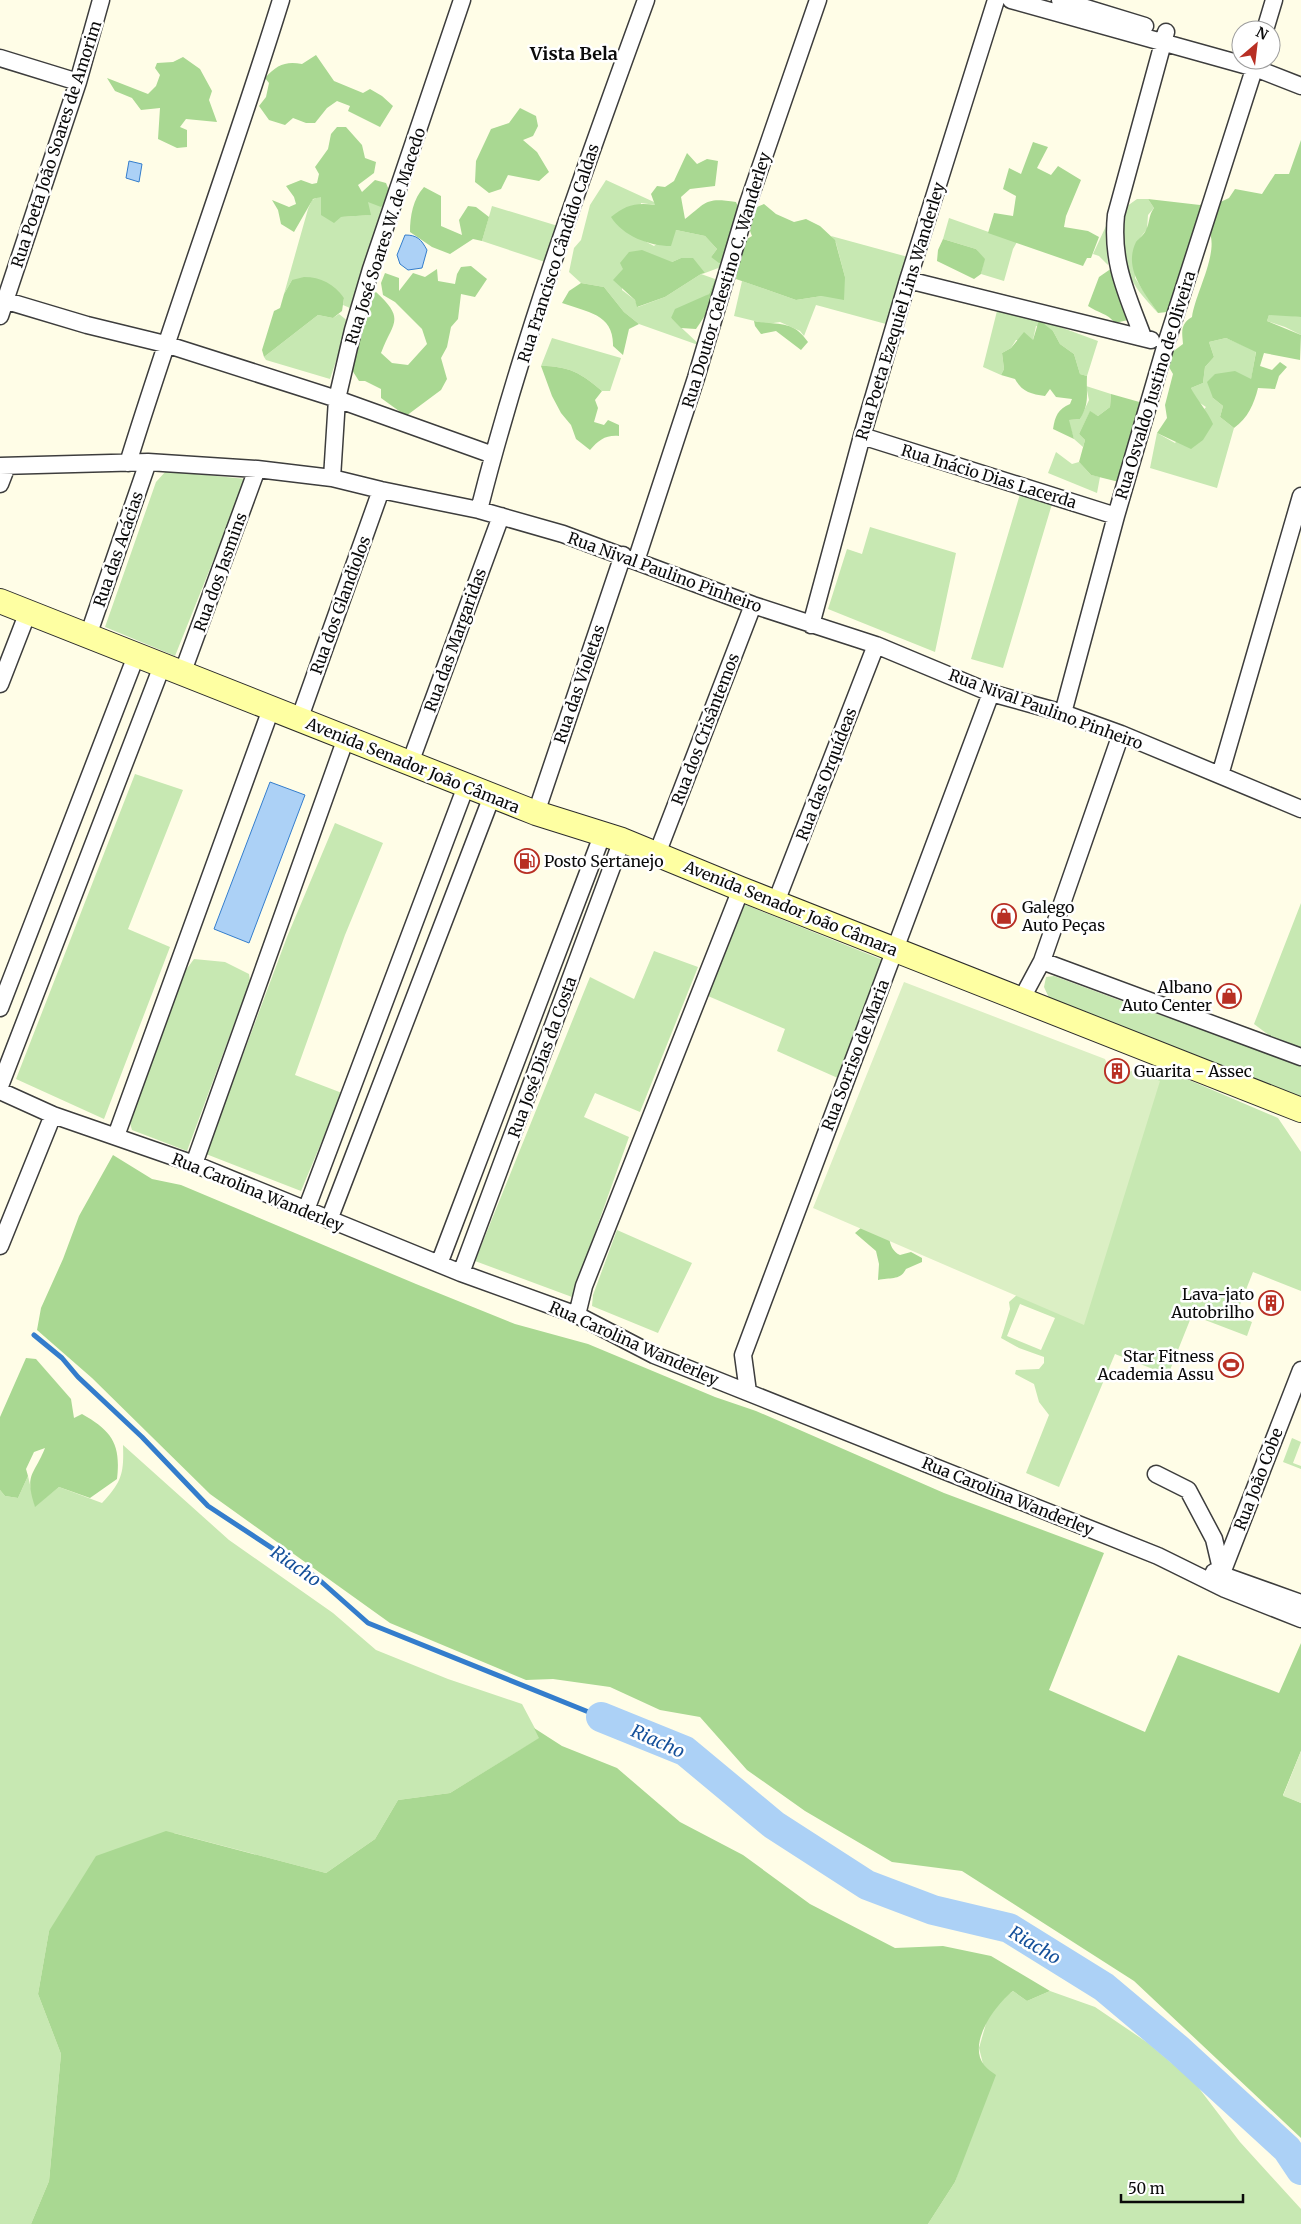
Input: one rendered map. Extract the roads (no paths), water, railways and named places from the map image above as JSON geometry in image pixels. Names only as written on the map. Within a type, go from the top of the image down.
[{"type":"main road","name":"Avenida Senador João Câmara","points":[[1,605],[28,612],[536,813],[613,836],[741,889],[1301,1110]]},
{"type":"street","name":"Rua Poeta João Soares de Amorim","points":[[0,316],[3,300],[78,82],[101,0]]},
{"type":"street","points":[[128,463],[165,344],[258,75],[281,0]]},
{"type":"street","name":"Rua José Soares W. de Macedo","points":[[332,478],[337,399],[353,330],[371,269],[462,0]]},
{"type":"street","name":"Rua Francisco Cândido Caldas","points":[[479,510],[493,455],[569,212],[646,0]]},
{"type":"street","name":"Rua Doutor Celestino C. Wanderley","points":[[629,558],[696,378],[748,203],[818,0]]},
{"type":"street","name":"Rua Poeta Ezequiel Lins Wanderley","points":[[811,625],[862,436],[908,280],[996,0]]},
{"type":"street","points":[[1011,0],[1231,52]]},
{"type":"street","points":[[1060,0],[1165,37],[1231,56]]},
{"type":"street","points":[[1268,20],[1274,0]]},
{"type":"street","points":[[1143,338],[1116,262],[1113,239],[1116,215],[1165,37]]},
{"type":"street","points":[[0,58],[78,82]]},
{"type":"street","name":"Rua Osvaldo Justino de Oliveira","points":[[1063,714],[1116,516],[1166,344],[1255,70]]},
{"type":"street","points":[[1270,70],[1301,86]]},
{"type":"street","points":[[1281,70],[1301,75]]},
{"type":"street","points":[[908,280],[1166,344]]},
{"type":"street","points":[[3,300],[87,325],[165,344],[337,399],[493,455]]},
{"type":"street","name":"Rua Inácio Dias Lacerda","points":[[862,436],[1116,516]]},
{"type":"street","name":"Rua Nival Paulino Pinheiro","points":[[4,466],[148,462],[257,469],[332,478],[502,516],[629,558],[753,605],[876,645],[991,693],[1063,714],[1121,734],[1301,809]]},
{"type":"street","name":"Rua das Acácias","points":[[88,636],[148,462]]},
{"type":"street","points":[[0,484],[4,466]]},
{"type":"street","name":"Rua dos Jasmins","points":[[0,1086],[257,469]]},
{"type":"street","name":"Rua dos Glandiolos","points":[[299,720],[381,490]]},
{"type":"street","points":[[1220,775],[1301,496]]},
{"type":"street","name":"Rua das Margaridas","points":[[410,763],[502,516]]},
{"type":"street","name":"Rua das Violetas","points":[[536,813],[629,558]]},
{"type":"street","name":"Rua dos Crisântemos","points":[[656,854],[753,605]]},
{"type":"street","points":[[0,684],[28,612]]},
{"type":"street","name":"Rua das Orquídeas","points":[[776,902],[876,645]]},
{"type":"street","points":[[0,1008],[136,656]]},
{"type":"street","name":"Rua Sorriso de Maria","points":[[748,1392],[743,1355],[802,1193],[896,950],[991,693]]},
{"type":"street","points":[[116,1136],[272,709]]},
{"type":"street","points":[[1021,1000],[1042,962],[1121,734]]},
{"type":"street","points":[[194,1164],[346,738]]},
{"type":"street","points":[[306,1210],[466,786]]},
{"type":"street","points":[[329,1220],[492,796]]},
{"type":"street","name":"Rua José Dias da Costa","points":[[439,1264],[613,836]]},
{"type":"street","name":"Rua José Dias da Costa","points":[[461,1274],[613,836]]},
{"type":"street","points":[[577,1315],[584,1286],[741,889]]},
{"type":"street","points":[[1042,962],[1301,1057]]},
{"type":"street","name":"Rua Carolina Wanderley","points":[[0,1091],[53,1116],[194,1164],[461,1274],[577,1315],[654,1355],[1158,1556],[1181,1568],[1301,1603]]},
{"type":"street","points":[[0,1246],[53,1116]]},
{"type":"street","name":"Rua João Cobe","points":[[1223,1581],[1301,1370]]},
{"type":"street","points":[[1156,1474],[1188,1490],[1214,1539],[1223,1581]]},
{"type":"street","name":"Rua Carolina Wanderley","points":[[1223,1581],[1301,1619]]},
{"type":"water","points":[[129,161],[142,164],[139,182],[126,178]]},
{"type":"water","points":[[405,235],[418,238],[427,250],[422,268],[408,270],[400,264],[397,255]]},
{"type":"water","points":[[270,782],[305,795],[249,943],[214,929]]},
{"type":"waterway","name":"Riacho","points":[[34,1335],[62,1358],[78,1377],[142,1437],[208,1506],[316,1577],[368,1623],[601,1717]]},
{"type":"waterway","name":"Riacho","points":[[601,1717],[685,1751],[774,1825],[867,1885],[933,1910],[1009,1928],[1104,1987],[1179,2050],[1287,2149],[1301,2170]]},
{"type":"place","name":"Posto Sertanejo","points":[[527,861]]},
{"type":"place","name":"Galego Auto Peças","points":[[1004,916]]},
{"type":"place","name":"Albano Auto Center","points":[[1229,996]]},
{"type":"place","name":"Guarita - Assec","points":[[1117,1071]]},
{"type":"place","name":"Lava-jato Autobrilho","points":[[1271,1303]]},
{"type":"place","name":"Star Fitness Academia Assu","points":[[1231,1365]]},
{"type":"district","name":"Vista Bela","points":[[574,53]]}]
